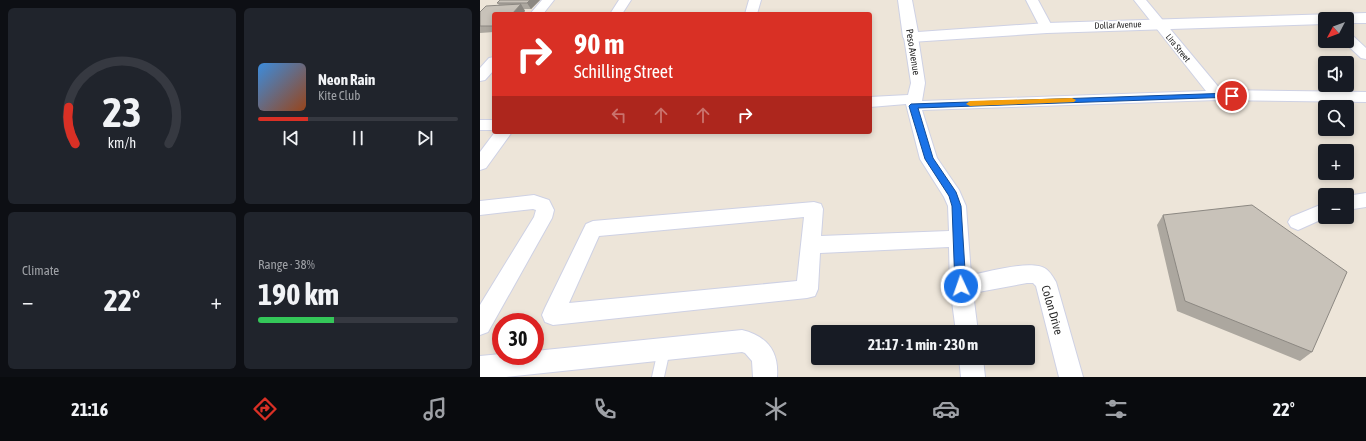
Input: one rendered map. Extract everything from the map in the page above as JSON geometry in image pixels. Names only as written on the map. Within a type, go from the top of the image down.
[{"type":"street","points":[[538,12],[548,0]]},
{"type":"street","points":[[617,12],[625,0]]},
{"type":"street","points":[[752,12],[755,0]]},
{"type":"street","name":"Peso Avenue","points":[[905,0],[918,82],[914,102],[929,159],[955,200],[961,286],[966,325]]},
{"type":"street","points":[[1032,0],[1046,28]]},
{"type":"street","name":"Lira Street","points":[[1140,0],[1216,95]]},
{"type":"street","name":"Dollar Avenue","points":[[1354,18],[1366,18]]},
{"type":"street","name":"Dollar Avenue","points":[[911,37],[1046,28],[1318,19]]},
{"type":"street","points":[[1354,44],[1366,55]]},
{"type":"street","points":[[480,77],[492,63]]},
{"type":"street","points":[[872,102],[1216,95],[1366,97]]},
{"type":"street","points":[[480,125],[492,125]]},
{"type":"street","points":[[480,164],[502,134]]},
{"type":"street","points":[[1354,202],[1366,200]]},
{"type":"street","points":[[480,208],[534,202],[542,205],[545,210],[543,218],[480,325]]},
{"type":"street","points":[[814,209],[812,245],[807,289],[553,315],[593,229],[814,209]]},
{"type":"street","points":[[1298,222],[1318,213]]},
{"type":"street","points":[[812,245],[958,239]]},
{"type":"street","name":"Colon Drive","points":[[961,286],[1027,274],[1038,275],[1045,282],[1071,377]]},
{"type":"street","points":[[480,368],[552,369],[664,350],[732,341],[751,342],[759,349],[764,360],[765,374]]},
{"type":"street","points":[[972,365],[973,377]]},
{"type":"lane","points":[[658,377],[664,350]]},
{"type":"building","points":[[500,0],[530,0],[527,3],[497,3]]},
{"type":"building","points":[[521,4],[514,12],[492,12],[492,26],[480,26],[480,12],[486,6]]},
{"type":"building","points":[[1252,205],[1347,272],[1312,352],[1185,301],[1163,215]]},
{"type":"slow traffic","points":[[970,104],[1072,100]]},
{"type":"route","points":[[961,286],[957,206],[953,195],[930,162],[913,106],[1216,95],[1232,96]]}]
